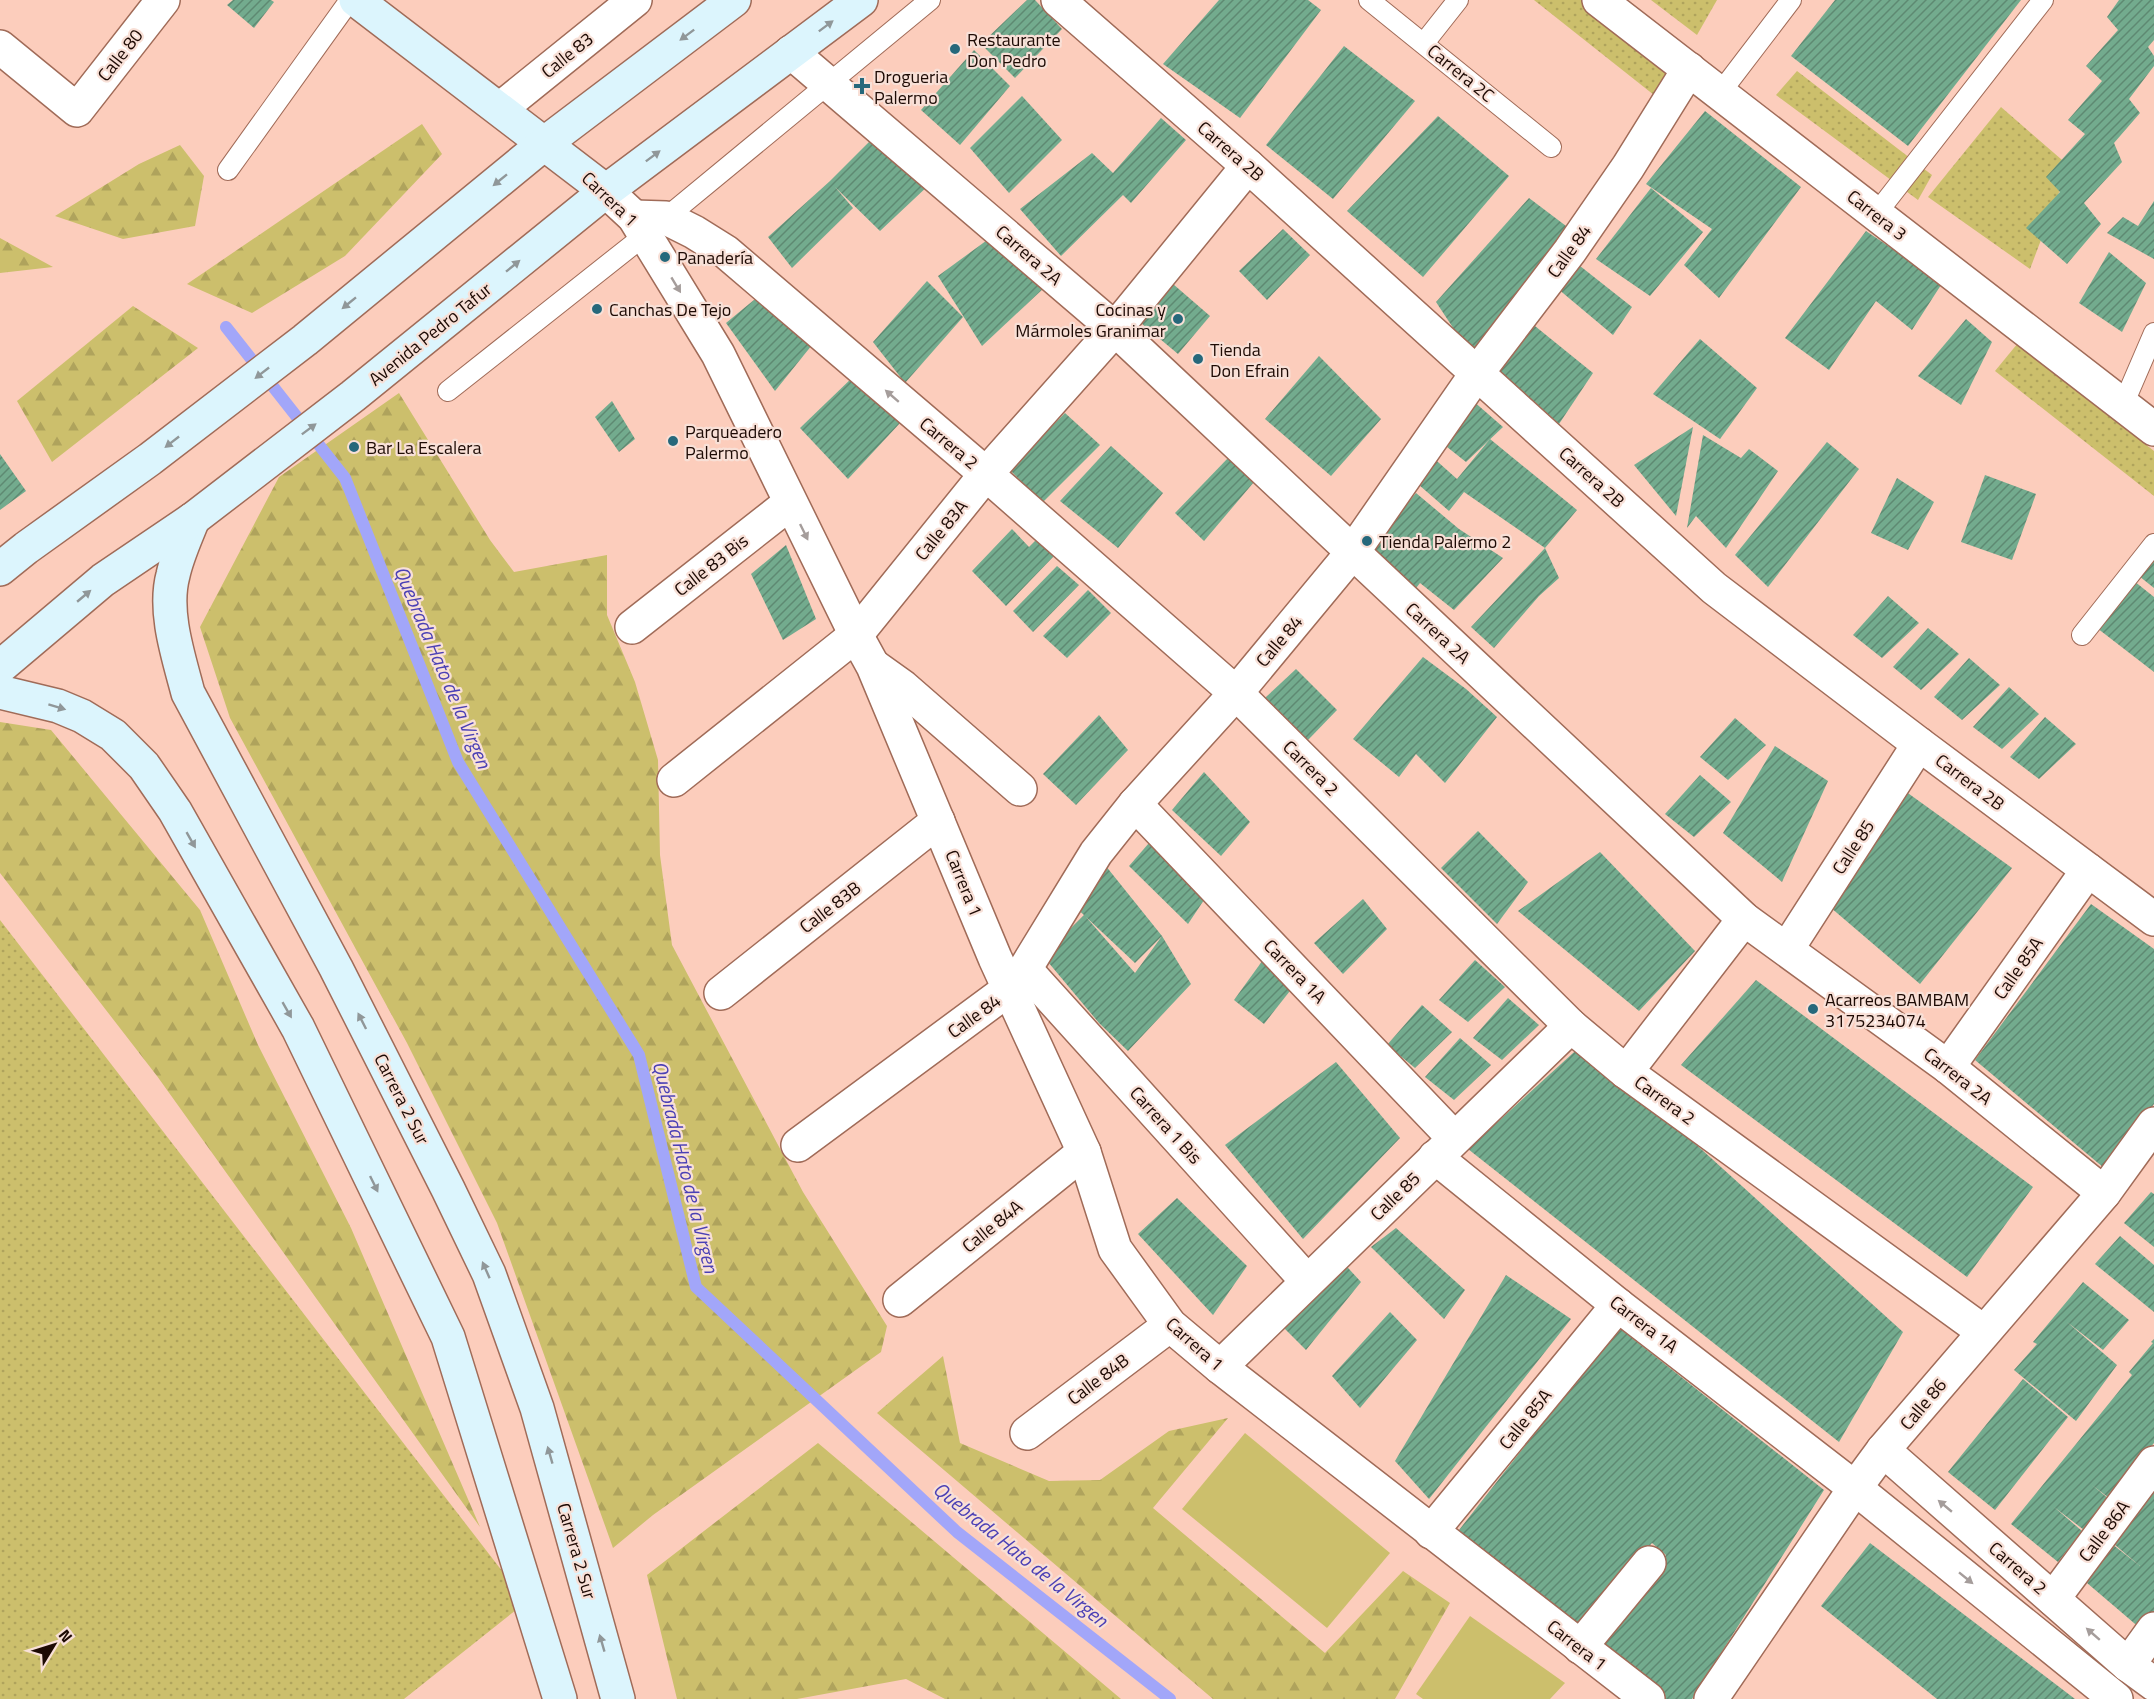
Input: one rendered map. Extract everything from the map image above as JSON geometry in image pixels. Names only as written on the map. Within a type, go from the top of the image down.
[{"type":"street","name":"Calle 80","points":[[0,47],[76,110],[163,0]]},
{"type":"street","name":"Carrera 1","points":[[356,0],[648,224],[717,354],[873,666],[938,821],[1017,979],[1084,1152],[1115,1249],[1170,1325],[1220,1367],[1648,1699]]},
{"type":"street","name":"Calle 83","points":[[500,109],[635,0]]},
{"type":"street","points":[[0,569],[150,459],[305,340],[545,143],[734,0]]},
{"type":"street","name":"Avenida Pedro Tafur","points":[[0,667],[103,580],[193,519],[353,396],[606,191],[861,0]]},
{"type":"street","name":"Carrera 2B","points":[[1058,0],[1248,166],[1714,588],[2154,919]]},
{"type":"street","name":"Carrera 3","points":[[1599,0],[2154,429]]},
{"type":"street","name":"Carrera 2A","points":[[791,52],[1115,329],[1744,919],[1948,1067],[2104,1193]]},
{"type":"street","name":"Calle 84","points":[[798,1145],[1017,979],[1096,853],[1135,804],[1236,693],[1352,553],[1477,373],[1570,251],[1628,167],[1689,69]]},
{"type":"street","name":"Calle 83A","points":[[674,780],[856,635],[986,474],[1115,329],[1248,166]]},
{"type":"street","name":"Carrera 2","points":[[648,224],[694,232],[726,252],[986,474],[1236,693],[1571,1026],[1626,1072],[1984,1332]]},
{"type":"street","name":"Calle 83 Bis","points":[[632,627],[790,503]]},
{"type":"street","name":"Carrera 2 Sur","points":[[193,519],[172,577],[170,613],[189,693],[336,968],[489,1275],[537,1408],[618,1699]]},
{"type":"street","points":[[873,666],[903,687],[1020,789]]},
{"type":"street","points":[[0,692],[58,706],[82,716],[113,735],[144,766],[175,811],[298,1028],[448,1337],[560,1699]]},
{"type":"street","name":"Calle 85","points":[[1787,949],[1919,744]]},
{"type":"street","name":"Carrera 1A","points":[[1135,804],[1445,1148],[1618,1305],[1855,1488]]},
{"type":"street","name":"Calle 83B","points":[[721,993],[938,821]]},
{"type":"street","name":"Calle 85A","points":[[1948,1067],[2088,870]]},
{"type":"street","points":[[1626,1072],[1744,919]]},
{"type":"street","name":"Carrera 1 Bis","points":[[1017,979],[1307,1281]]},
{"type":"street","name":"Calle 85","points":[[1220,1367],[1571,1026]]},
{"type":"street","name":"Calle 86","points":[[1711,1699],[1883,1450],[2104,1193],[2154,1124]]},
{"type":"street","name":"Calle 84A","points":[[900,1300],[1084,1152]]},
{"type":"street","name":"Calle 85A","points":[[1431,1532],[1618,1305]]},
{"type":"street","name":"Calle 84B","points":[[1027,1433],[1170,1325]]},
{"type":"street","name":"Carrera 2","points":[[1883,1450],[2128,1665],[2154,1684]]},
{"type":"street","name":"Calle 86A","points":[[2053,1599],[2154,1463]]},
{"type":"street","points":[[1855,1488],[2116,1699]]},
{"type":"street","points":[[1580,1647],[1649,1563]]},
{"type":"street","points":[[2128,1665],[2154,1629]]},
{"type":"lane","points":[[228,170],[350,0]]},
{"type":"lane","points":[[448,391],[648,224],[829,84],[930,0]]},
{"type":"lane","name":"Carrera 2C","points":[[1370,0],[1551,147]]},
{"type":"lane","points":[[1424,43],[1458,0]]},
{"type":"lane","points":[[1720,93],[1791,0]]},
{"type":"lane","points":[[1876,214],[2043,0]]},
{"type":"lane","points":[[2123,405],[2154,333]]},
{"type":"lane","points":[[2082,635],[2154,544]]},
{"type":"green space","points":[[1534,0],[1582,0],[1676,72],[1659,99]]},
{"type":"green space","points":[[1651,0],[1717,0],[1697,35]]},
{"type":"green space","points":[[1797,71],[1932,175],[1918,200],[1776,95]]},
{"type":"green space","points":[[2001,107],[2069,166],[2030,269],[1928,197]]},
{"type":"green space","points":[[422,124],[442,154],[345,256],[252,313],[187,284]]},
{"type":"green space","points":[[180,145],[204,176],[195,226],[123,239],[55,216],[139,164]]},
{"type":"green space","points":[[0,238],[53,267],[0,273]]},
{"type":"green space","points":[[133,306],[198,348],[52,462],[17,401]]},
{"type":"green space","points":[[2018,343],[2154,451],[2154,496],[1995,371]]},
{"type":"green space","points":[[399,393],[490,540],[514,572],[607,555],[607,615],[635,682],[658,760],[660,855],[672,945],[803,1192],[887,1326],[881,1352],[653,1515],[613,1548],[497,1223],[407,1043],[230,718],[200,627],[279,477]]},
{"type":"green space","points":[[0,722],[51,730],[200,910],[258,1045],[351,1228],[480,1527],[157,1076],[0,873]]},
{"type":"green space","points":[[0,920],[526,1602],[404,1699],[0,1699]]},
{"type":"green space","points":[[943,1356],[960,1443],[1049,1481],[1100,1480],[1169,1431],[1228,1418],[1153,1508],[1325,1653],[1403,1571],[1450,1603],[1395,1699],[1213,1699],[877,1413]]},
{"type":"green space","points":[[1245,1433],[1390,1553],[1327,1628],[1182,1509]]},
{"type":"green space","points":[[818,1443],[1121,1699],[945,1699],[906,1679],[797,1699],[677,1699],[647,1575]]},
{"type":"green space","points":[[1470,1616],[1565,1683],[1550,1699],[1423,1699],[1416,1694]]},
{"type":"building","points":[[233,0],[271,0],[274,2],[254,28],[227,5]]},
{"type":"building","points":[[1027,0],[1035,0],[1062,29],[1015,78],[981,44]]},
{"type":"building","points":[[1219,0],[1308,0],[1321,10],[1240,118],[1163,64]]},
{"type":"building","points":[[1835,0],[2021,0],[1908,146],[1791,56]]},
{"type":"building","points":[[2119,0],[2154,0],[2154,40],[2148,47],[2154,56],[2154,66],[2129,99],[2140,113],[2114,143],[2122,162],[2084,203],[2101,224],[2067,264],[2026,228],[2060,192],[2046,177],[2085,134],[2068,120],[2102,81],[2086,66],[2118,30],[2107,17]]},
{"type":"building","points":[[1344,46],[1415,101],[1333,199],[1266,145]]},
{"type":"building","points":[[974,50],[1010,86],[960,145],[921,110]]},
{"type":"building","points":[[1022,96],[1062,140],[1009,193],[970,148]]},
{"type":"building","points":[[1705,111],[1801,187],[1719,298],[1684,265],[1712,229],[1646,184]]},
{"type":"building","points":[[1438,116],[1509,176],[1423,277],[1347,211]]},
{"type":"building","points":[[1161,118],[1186,140],[1131,203],[1123,195],[1061,256],[1020,209],[1092,153],[1113,173]]},
{"type":"building","points":[[877,134],[930,184],[880,231],[835,187],[853,208],[792,268],[768,237],[830,181]]},
{"type":"building","points":[[1651,188],[1703,232],[1650,296],[1596,259]]},
{"type":"building","points":[[1529,198],[1574,232],[1473,358],[1436,302]]},
{"type":"building","points":[[2154,201],[2154,259],[2107,233],[2123,217],[2138,226]]},
{"type":"building","points":[[1283,229],[1310,255],[1267,300],[1239,271]]},
{"type":"building","points":[[1866,231],[1941,285],[1912,330],[1876,301],[1829,370],[1785,338]]},
{"type":"building","points":[[990,238],[1045,287],[982,346],[938,276]]},
{"type":"building","points":[[2109,252],[2146,283],[2122,332],[2079,303]]},
{"type":"building","points":[[1575,262],[1632,307],[1613,335],[1551,283]]},
{"type":"building","points":[[927,281],[963,317],[905,383],[873,342]]},
{"type":"building","points":[[1173,284],[1210,316],[1178,354],[1141,323]]},
{"type":"building","points":[[760,295],[812,345],[775,391],[726,323]]},
{"type":"building","points":[[1966,319],[1992,342],[1961,405],[1918,376]]},
{"type":"building","points":[[1530,322],[1593,373],[1559,424],[1490,362]]},
{"type":"building","points":[[1700,339],[1757,388],[1720,439],[1653,394]]},
{"type":"building","points":[[1319,356],[1381,419],[1331,476],[1265,419]]},
{"type":"building","points":[[855,375],[901,422],[848,479],[800,428]]},
{"type":"building","points":[[1472,400],[1503,427],[1466,462],[1437,439]]},
{"type":"building","points":[[612,401],[635,439],[619,452],[595,417]]},
{"type":"building","points":[[1065,413],[1100,445],[1042,503],[1009,469]]},
{"type":"building","points":[[1693,427],[1676,516],[1634,465]]},
{"type":"building","points":[[1703,435],[1741,458],[1749,449],[1778,471],[1726,548],[1696,516],[1687,528]]},
{"type":"building","points":[[1490,439],[1577,510],[1545,548],[1464,492],[1449,511],[1411,478],[1429,454],[1457,479]]},
{"type":"building","points":[[1827,442],[1859,469],[1768,587],[1735,555]]},
{"type":"building","points":[[1111,446],[1163,493],[1118,548],[1060,501]]},
{"type":"building","points":[[0,454],[26,491],[0,510]]},
{"type":"building","points":[[1229,457],[1254,482],[1204,541],[1175,513]]},
{"type":"building","points":[[1985,475],[2036,494],[2012,560],[1961,542]]},
{"type":"building","points":[[1897,478],[1934,502],[1908,550],[1871,533]]},
{"type":"building","points":[[1416,493],[1459,529],[1503,558],[1454,610],[1420,583],[1413,592],[1362,557]]},
{"type":"building","points":[[1012,529],[1029,547],[1036,540],[1054,556],[1006,606],[972,571]]},
{"type":"building","points":[[786,545],[816,619],[783,640],[751,574]]},
{"type":"building","points":[[1545,548],[1559,578],[1539,596],[1494,648],[1471,627]]},
{"type":"building","points":[[2154,558],[2154,588],[2139,576]]},
{"type":"building","points":[[1057,566],[1079,585],[1033,632],[1013,611]]},
{"type":"building","points":[[2134,581],[2154,597],[2154,672],[2097,628]]},
{"type":"building","points":[[1088,590],[1111,613],[1067,658],[1043,636]]},
{"type":"building","points":[[1888,596],[1919,623],[1882,658],[1853,635]]},
{"type":"building","points":[[1928,628],[1959,654],[1921,690],[1893,667]]},
{"type":"building","points":[[1423,657],[1466,689],[1497,717],[1445,783],[1416,754],[1399,777],[1353,739]]},
{"type":"building","points":[[1969,658],[2000,685],[1962,720],[1934,697]]},
{"type":"building","points":[[1296,669],[1337,710],[1308,740],[1265,698]]},
{"type":"building","points":[[2009,687],[2039,714],[2002,749],[1973,727]]},
{"type":"building","points":[[1099,715],[1128,750],[1076,805],[1043,774]]},
{"type":"building","points":[[2045,717],[2076,744],[2039,779],[2010,757]]},
{"type":"building","points":[[1735,718],[1766,745],[1728,780],[1700,757]]},
{"type":"building","points":[[1775,746],[1828,781],[1782,882],[1723,833]]},
{"type":"building","points":[[1204,772],[1250,822],[1221,856],[1172,810]]},
{"type":"building","points":[[1700,775],[1731,802],[1694,837],[1665,814]]},
{"type":"building","points":[[1905,791],[2012,868],[1920,984],[1830,907]]},
{"type":"building","points":[[1478,831],[1528,882],[1497,924],[1441,868]]},
{"type":"building","points":[[1149,843],[1204,900],[1188,924],[1129,866]]},
{"type":"building","points":[[1600,852],[1695,951],[1639,1011],[1518,911]]},
{"type":"building","points":[[1101,860],[1162,936],[1191,984],[1128,1051],[1099,1023],[1043,956],[1084,915],[1068,901]],"holes":[[[1086,917],[1135,963],[1162,936],[1135,973]]]},
{"type":"building","points":[[1363,899],[1387,929],[1343,974],[1314,943]]},
{"type":"building","points":[[2091,904],[2154,949],[2154,1104],[2104,1168],[1975,1060]]},
{"type":"building","points":[[1268,953],[1297,982],[1264,1024],[1234,1000]]},
{"type":"building","points":[[1475,960],[1505,987],[1468,1022],[1439,1000]]},
{"type":"building","points":[[1756,980],[2033,1187],[1967,1277],[1681,1065]]},
{"type":"building","points":[[1508,998],[1539,1025],[1502,1060],[1473,1038]]},
{"type":"building","points":[[1422,1005],[1452,1032],[1415,1068],[1387,1045]]},
{"type":"building","points":[[1460,1038],[1491,1065],[1454,1100],[1425,1077]]},
{"type":"building","points":[[1584,1043],[1903,1332],[1839,1442],[1468,1149]]},
{"type":"building","points":[[1336,1062],[1400,1138],[1303,1239],[1225,1145]]},
{"type":"building","points":[[2151,1192],[2154,1194],[2154,1247],[2124,1223]]},
{"type":"building","points":[[1177,1198],[1247,1266],[1213,1315],[1138,1234]]},
{"type":"building","points":[[1396,1228],[1465,1290],[1444,1319],[1371,1247]]},
{"type":"building","points":[[2120,1236],[2154,1265],[2154,1312],[2095,1264]]},
{"type":"building","points":[[1338,1257],[1361,1282],[1306,1350],[1277,1321]]},
{"type":"building","points":[[1506,1275],[1571,1319],[1429,1499],[1395,1461]]},
{"type":"building","points":[[2083,1282],[2129,1320],[2103,1350],[2067,1322],[2117,1365],[2076,1421],[2014,1370],[2037,1344],[2033,1342]]},
{"type":"building","points":[[1390,1312],[1417,1340],[1360,1408],[1332,1376]]},
{"type":"building","points":[[1618,1327],[1824,1490],[1692,1699],[1666,1699],[1594,1644],[1666,1555],[1652,1543],[1574,1629],[1452,1539]]},
{"type":"building","points":[[2154,1339],[2154,1443],[2109,1498],[2092,1485],[2109,1499],[2084,1530],[2054,1507],[2082,1531],[2058,1562],[2011,1524],[2132,1375],[2129,1372]]},
{"type":"building","points":[[2023,1379],[2068,1417],[1995,1510],[1948,1472]]},
{"type":"building","points":[[2154,1476],[2154,1611],[2141,1629],[2080,1577],[2107,1540],[2140,1566],[2108,1539]]},
{"type":"building","points":[[1870,1543],[2075,1699],[1937,1699],[1821,1606]]},
{"type":"waterway","name":"Quebrada Hato de la Virgen","points":[[226,327],[345,478],[458,762],[639,1055],[696,1287],[957,1532],[1170,1699]]},
{"type":"place","name":"Restaurante Don Pedro","points":[[955,49]]},
{"type":"place","name":"Drogueria Palermo","points":[[862,86]]},
{"type":"place","name":"Panadería","points":[[665,257]]},
{"type":"place","name":"Canchas De Tejo","points":[[597,309]]},
{"type":"place","name":"Cocinas y Mármoles Granimar","points":[[1178,319]]},
{"type":"place","name":"Tienda Don Efrain","points":[[1198,359]]},
{"type":"place","name":"Parqueadero Palermo","points":[[673,441]]},
{"type":"place","name":"Bar La Escalera","points":[[354,447]]},
{"type":"place","name":"Tienda Palermo 2","points":[[1367,541]]},
{"type":"place","name":"Acarreos BAMBAM 3175234074","points":[[1813,1009]]}]
